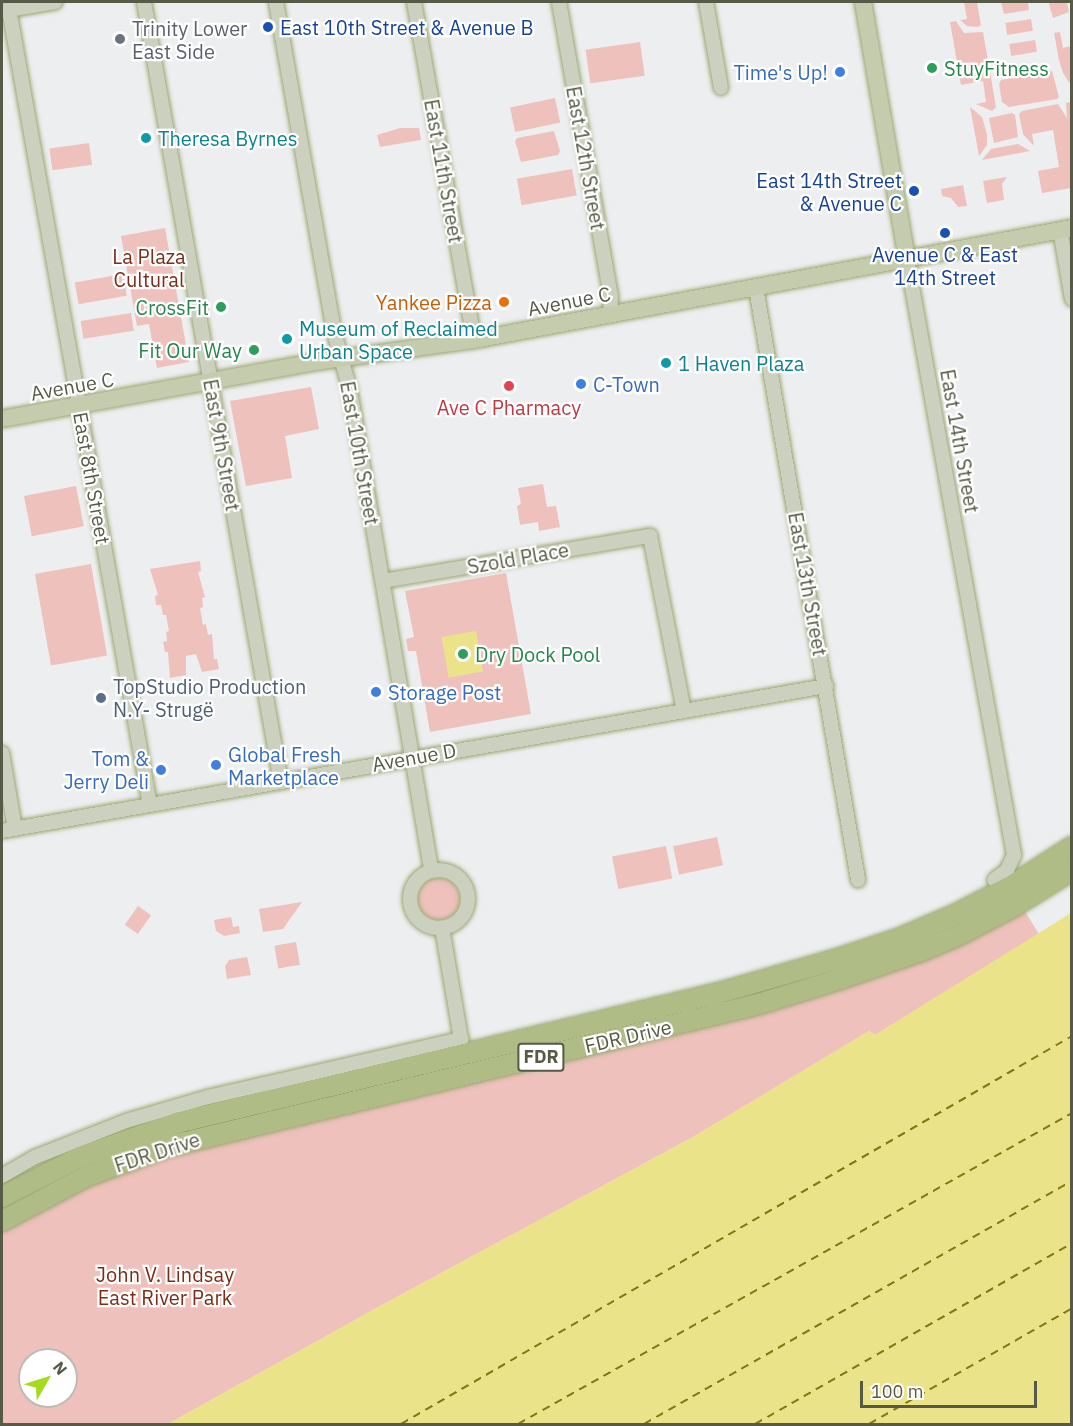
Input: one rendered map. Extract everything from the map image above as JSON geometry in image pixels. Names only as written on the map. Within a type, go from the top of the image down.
[{"type":"highway","name":"FDR Drive","points":[[2,1197],[80,1157],[160,1128],[719,993],[841,958],[919,931],[959,913],[1013,885],[1071,847]]},
{"type":"highway","name":"FDR Drive","points":[[2,1221],[87,1176],[166,1147],[759,1004],[881,966],[979,925],[1071,870]]},
{"type":"main road","name":"East 14th Street","points":[[863,2],[907,259]]},
{"type":"main road","name":"Avenue C","points":[[2,419],[342,359],[474,340],[1066,229]]},
{"type":"street","points":[[5,10],[54,2]]},
{"type":"street","name":"East 9th Street","points":[[144,2],[281,782]]},
{"type":"street","name":"East 10th Street","points":[[276,2],[334,332],[342,359],[383,581],[431,870]]},
{"type":"street","name":"East 11th Street","points":[[414,2],[474,340]]},
{"type":"street","name":"East 12th Street","points":[[558,2],[610,296],[610,314]]},
{"type":"street","points":[[706,2],[721,88]]},
{"type":"street","name":"East 8th Street","points":[[5,10],[80,406],[150,805]]},
{"type":"street","points":[[1066,229],[1071,299]]},
{"type":"street","name":"East 14th Street","points":[[907,259],[1014,855],[1007,870],[994,879]]},
{"type":"street","name":"East 13th Street","points":[[756,288],[858,880]]},
{"type":"street","name":"Szold Place","points":[[383,581],[653,537],[684,711]]},
{"type":"street","name":"Avenue D","points":[[8,830],[826,686]]},
{"type":"street","points":[[2,753],[8,830]]},
{"type":"street","points":[[443,869],[455,874],[468,891],[466,912],[452,926],[442,928],[426,925],[418,919],[410,905],[413,885],[418,878],[431,870],[443,869]]},
{"type":"street","name":"FDR Drive","points":[[2,1176],[35,1157],[126,1121],[208,1097],[461,1039],[442,928]]},
{"type":"green space","points":[[964,2],[977,2],[981,25],[978,27],[967,26],[960,20],[967,19]]},
{"type":"green space","points":[[1001,2],[1028,2],[1029,10],[1004,14]]},
{"type":"green space","points":[[1051,2],[1067,3],[1069,12],[1053,18],[1049,4]]},
{"type":"green space","points":[[1031,19],[1033,31],[1007,35],[1005,23]]},
{"type":"green space","points":[[956,21],[964,33],[983,32],[996,107],[992,111],[976,104],[986,102],[983,81],[961,85],[950,22]]},
{"type":"green space","points":[[1060,32],[1063,48],[1071,46],[1071,85],[1063,73],[1059,60],[1054,33]]},
{"type":"green space","points":[[1035,40],[1037,52],[1011,56],[1009,44]]},
{"type":"green space","points":[[640,42],[645,76],[590,83],[586,50]]},
{"type":"green space","points":[[1052,71],[1059,97],[1057,99],[1009,107],[1002,102],[999,84],[1001,80]]},
{"type":"green space","points":[[555,98],[560,122],[515,132],[510,108]]},
{"type":"green space","points":[[1071,102],[1071,188],[1042,193],[1038,171],[1059,167],[1053,130],[1032,134],[1034,146],[1023,134],[1019,114],[1022,111],[1058,104],[1067,118],[1066,103]]},
{"type":"green space","points":[[970,107],[982,117],[987,135],[987,145],[979,156]]},
{"type":"green space","points":[[1012,113],[1015,115],[1018,137],[994,143],[989,118]]},
{"type":"green space","points":[[400,128],[419,128],[421,140],[380,147],[377,135]]},
{"type":"green space","points":[[554,131],[560,151],[558,155],[521,162],[515,141],[517,138]]},
{"type":"green space","points":[[89,143],[92,165],[52,170],[49,149]]},
{"type":"green space","points":[[1018,144],[1030,151],[982,160],[991,149]]},
{"type":"green space","points":[[572,169],[577,196],[522,205],[517,179]]},
{"type":"green space","points":[[1007,177],[1002,184],[1004,200],[987,203],[983,181]]},
{"type":"green space","points":[[963,185],[967,206],[958,207],[951,198],[942,196],[941,189]]},
{"type":"green space","name":"La Plaza Cultural","points":[[165,228],[189,362],[157,368],[149,324],[137,326],[121,236]]},
{"type":"green space","points":[[123,274],[127,296],[79,304],[75,283]]},
{"type":"green space","points":[[131,313],[134,331],[83,339],[81,321]]},
{"type":"green space","points":[[311,387],[319,429],[285,436],[292,478],[246,486],[230,401]]},
{"type":"green space","points":[[543,484],[547,507],[556,506],[560,527],[539,531],[538,522],[520,525],[517,506],[521,504],[518,488]]},
{"type":"green space","points":[[76,486],[84,526],[32,536],[24,496]]},
{"type":"green space","points":[[200,561],[201,571],[198,572],[205,597],[202,598],[203,607],[200,608],[203,625],[206,624],[208,635],[212,634],[214,659],[217,659],[219,669],[202,672],[196,654],[186,656],[186,675],[170,678],[168,652],[165,652],[163,642],[167,641],[166,632],[169,631],[166,615],[163,615],[161,605],[156,605],[155,596],[158,595],[150,569]]},
{"type":"green space","points":[[91,564],[107,656],[51,665],[35,574]]},
{"type":"green space","points":[[506,573],[531,714],[430,732],[416,651],[408,651],[406,639],[414,637],[405,591]]},
{"type":"green space","points":[[717,837],[723,865],[679,875],[673,846]]},
{"type":"green space","points":[[666,846],[672,878],[618,889],[612,856]]},
{"type":"green space","points":[[439,878],[447,879],[454,884],[459,891],[459,907],[454,914],[447,919],[439,920],[431,919],[424,914],[419,907],[418,899],[419,891],[424,884],[431,879]]},
{"type":"green space","points":[[302,902],[283,929],[263,932],[259,909]]},
{"type":"green space","points":[[138,906],[151,915],[138,934],[125,925]]},
{"type":"green space","name":"John V. Lindsay East River Park","points":[[1024,910],[1039,934],[875,1035],[869,1031],[693,1137],[168,1424],[2,1424],[2,1231],[109,1175],[179,1152],[537,1067]]},
{"type":"green space","points":[[231,917],[233,927],[239,926],[240,933],[224,936],[216,931],[214,920]]},
{"type":"green space","points":[[296,942],[300,965],[278,968],[274,946]]},
{"type":"green space","points":[[247,957],[251,975],[227,979],[225,966],[229,960]]},
{"type":"shaded area","name":"Dry Dock Pool","points":[[476,631],[483,671],[449,677],[442,637]]},
{"type":"shaded area","points":[[1071,913],[1071,1424],[168,1424],[693,1137],[869,1031],[875,1035]]},
{"type":"ferry route","points":[[401,1424],[1072,1036]]},
{"type":"ferry route","points":[[518,1424],[1072,1113]]},
{"type":"ferry route","points":[[644,1424],[1072,1181]]},
{"type":"ferry route","points":[[755,1424],[1072,1243]]},
{"type":"ferry route","points":[[869,1424],[1072,1308]]},
{"type":"place","name":"East 10th Street & Avenue B","points":[[268,27]]},
{"type":"place","name":"Trinity Lower East Side","points":[[120,39]]},
{"type":"place","name":"StuyFitness","points":[[932,68]]},
{"type":"place","name":"Time's Up!","points":[[840,72]]},
{"type":"place","name":"Theresa Byrnes","points":[[146,138]]},
{"type":"place","name":"East 14th Street & Avenue C","points":[[914,191]]},
{"type":"place","name":"Avenue C & East 14th Street","points":[[945,233]]},
{"type":"place","name":"Yankee Pizza","points":[[504,302]]},
{"type":"place","name":"CrossFit","points":[[221,307]]},
{"type":"place","name":"Museum of Reclaimed Urban Space","points":[[287,339]]},
{"type":"place","name":"Fit Our Way","points":[[254,350]]},
{"type":"place","name":"1 Haven Plaza","points":[[666,363]]},
{"type":"place","name":"C-Town","points":[[581,384]]},
{"type":"place","name":"Ave C Pharmacy","points":[[509,386]]},
{"type":"place","name":"Dry Dock Pool","points":[[463,654]]},
{"type":"place","name":"Storage Post","points":[[376,692]]},
{"type":"place","name":"TopStudio Production N.Y- Strugë","points":[[101,698]]},
{"type":"place","name":"Global Fresh Marketplace","points":[[216,765]]},
{"type":"place","name":"Tom & Jerry Deli","points":[[161,770]]}]
